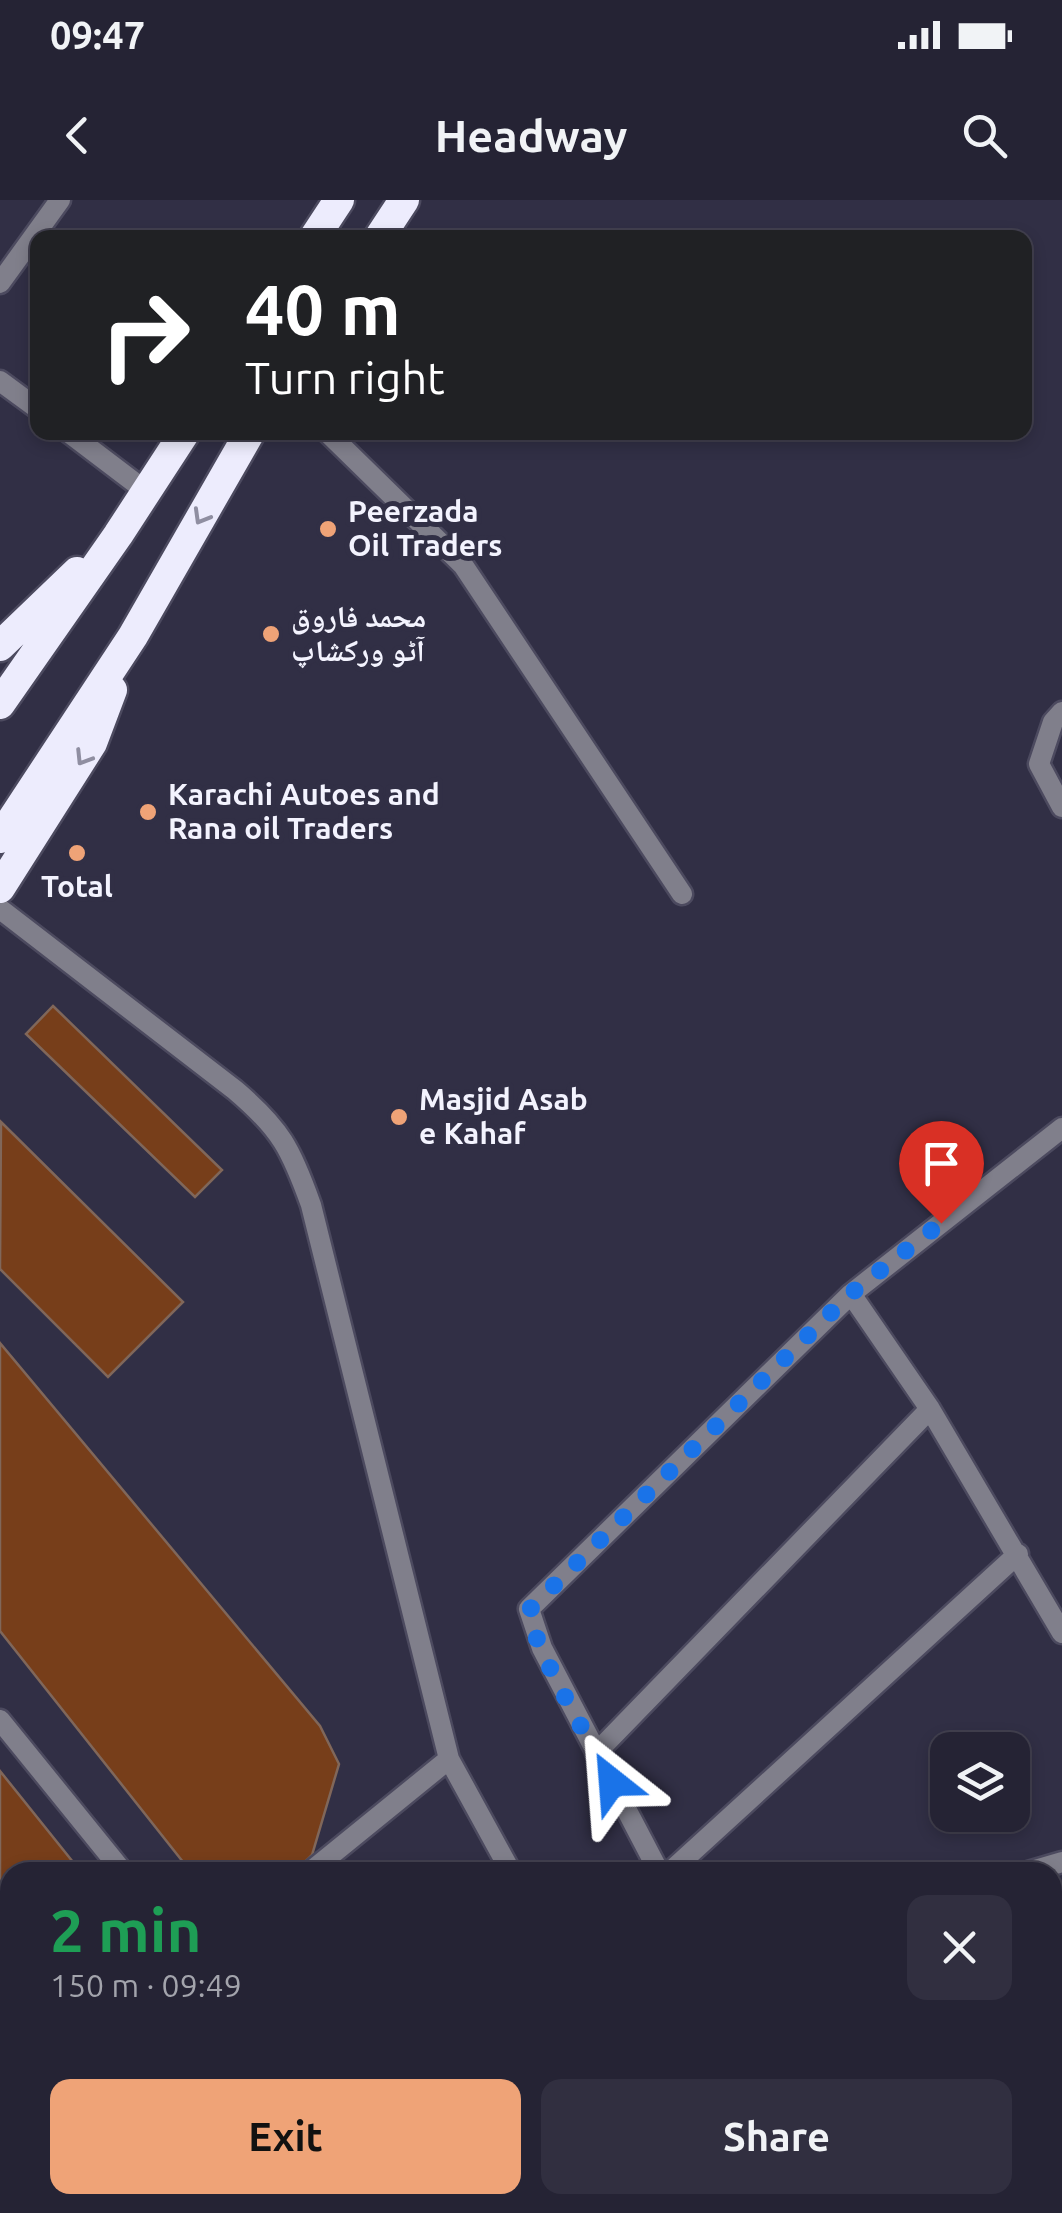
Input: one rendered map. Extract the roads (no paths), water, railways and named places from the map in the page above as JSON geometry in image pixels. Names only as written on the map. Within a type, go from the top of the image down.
[{"type":"highway","points":[[319,230],[339,200]]},
{"type":"highway","points":[[384,230],[404,200]]},
{"type":"highway","points":[[7,694],[180,440]]},
{"type":"highway","points":[[0,838],[132,636],[245,440]]},
{"type":"highway","points":[[0,646],[118,535]]},
{"type":"highway","points":[[0,888],[92,743],[132,636]]},
{"type":"street","points":[[38,230],[60,200]]},
{"type":"street","points":[[0,283],[30,242]]},
{"type":"street","points":[[0,381],[30,403]]},
{"type":"street","points":[[79,440],[147,492]]},
{"type":"street","points":[[336,440],[463,565],[682,894]]},
{"type":"street","points":[[1062,712],[1053,722],[1039,764],[1062,807]]},
{"type":"street","points":[[0,909],[235,1090],[267,1117],[294,1156],[312,1205],[448,1759],[505,1862]]},
{"type":"street","points":[[654,1862],[542,1648],[529,1610],[850,1294],[1062,1128]]},
{"type":"street","points":[[850,1294],[930,1409],[1062,1633]]},
{"type":"street","points":[[596,1753],[930,1409]]},
{"type":"street","points":[[681,1862],[1018,1554]]},
{"type":"street","points":[[0,1720],[115,1862]]},
{"type":"street","points":[[322,1862],[448,1759]]},
{"type":"place","name":"Peerzada Oil Traders","points":[[328,529]]},
{"type":"place","name":"محمد فاروق آٹو ورکشاپ","points":[[271,634]]},
{"type":"place","name":"Karachi Autoes and Rana oil Traders","points":[[148,812]]},
{"type":"place","name":"Total","points":[[77,853]]},
{"type":"place","name":"Masjid Asab e Kahaf","points":[[399,1117]]}]
